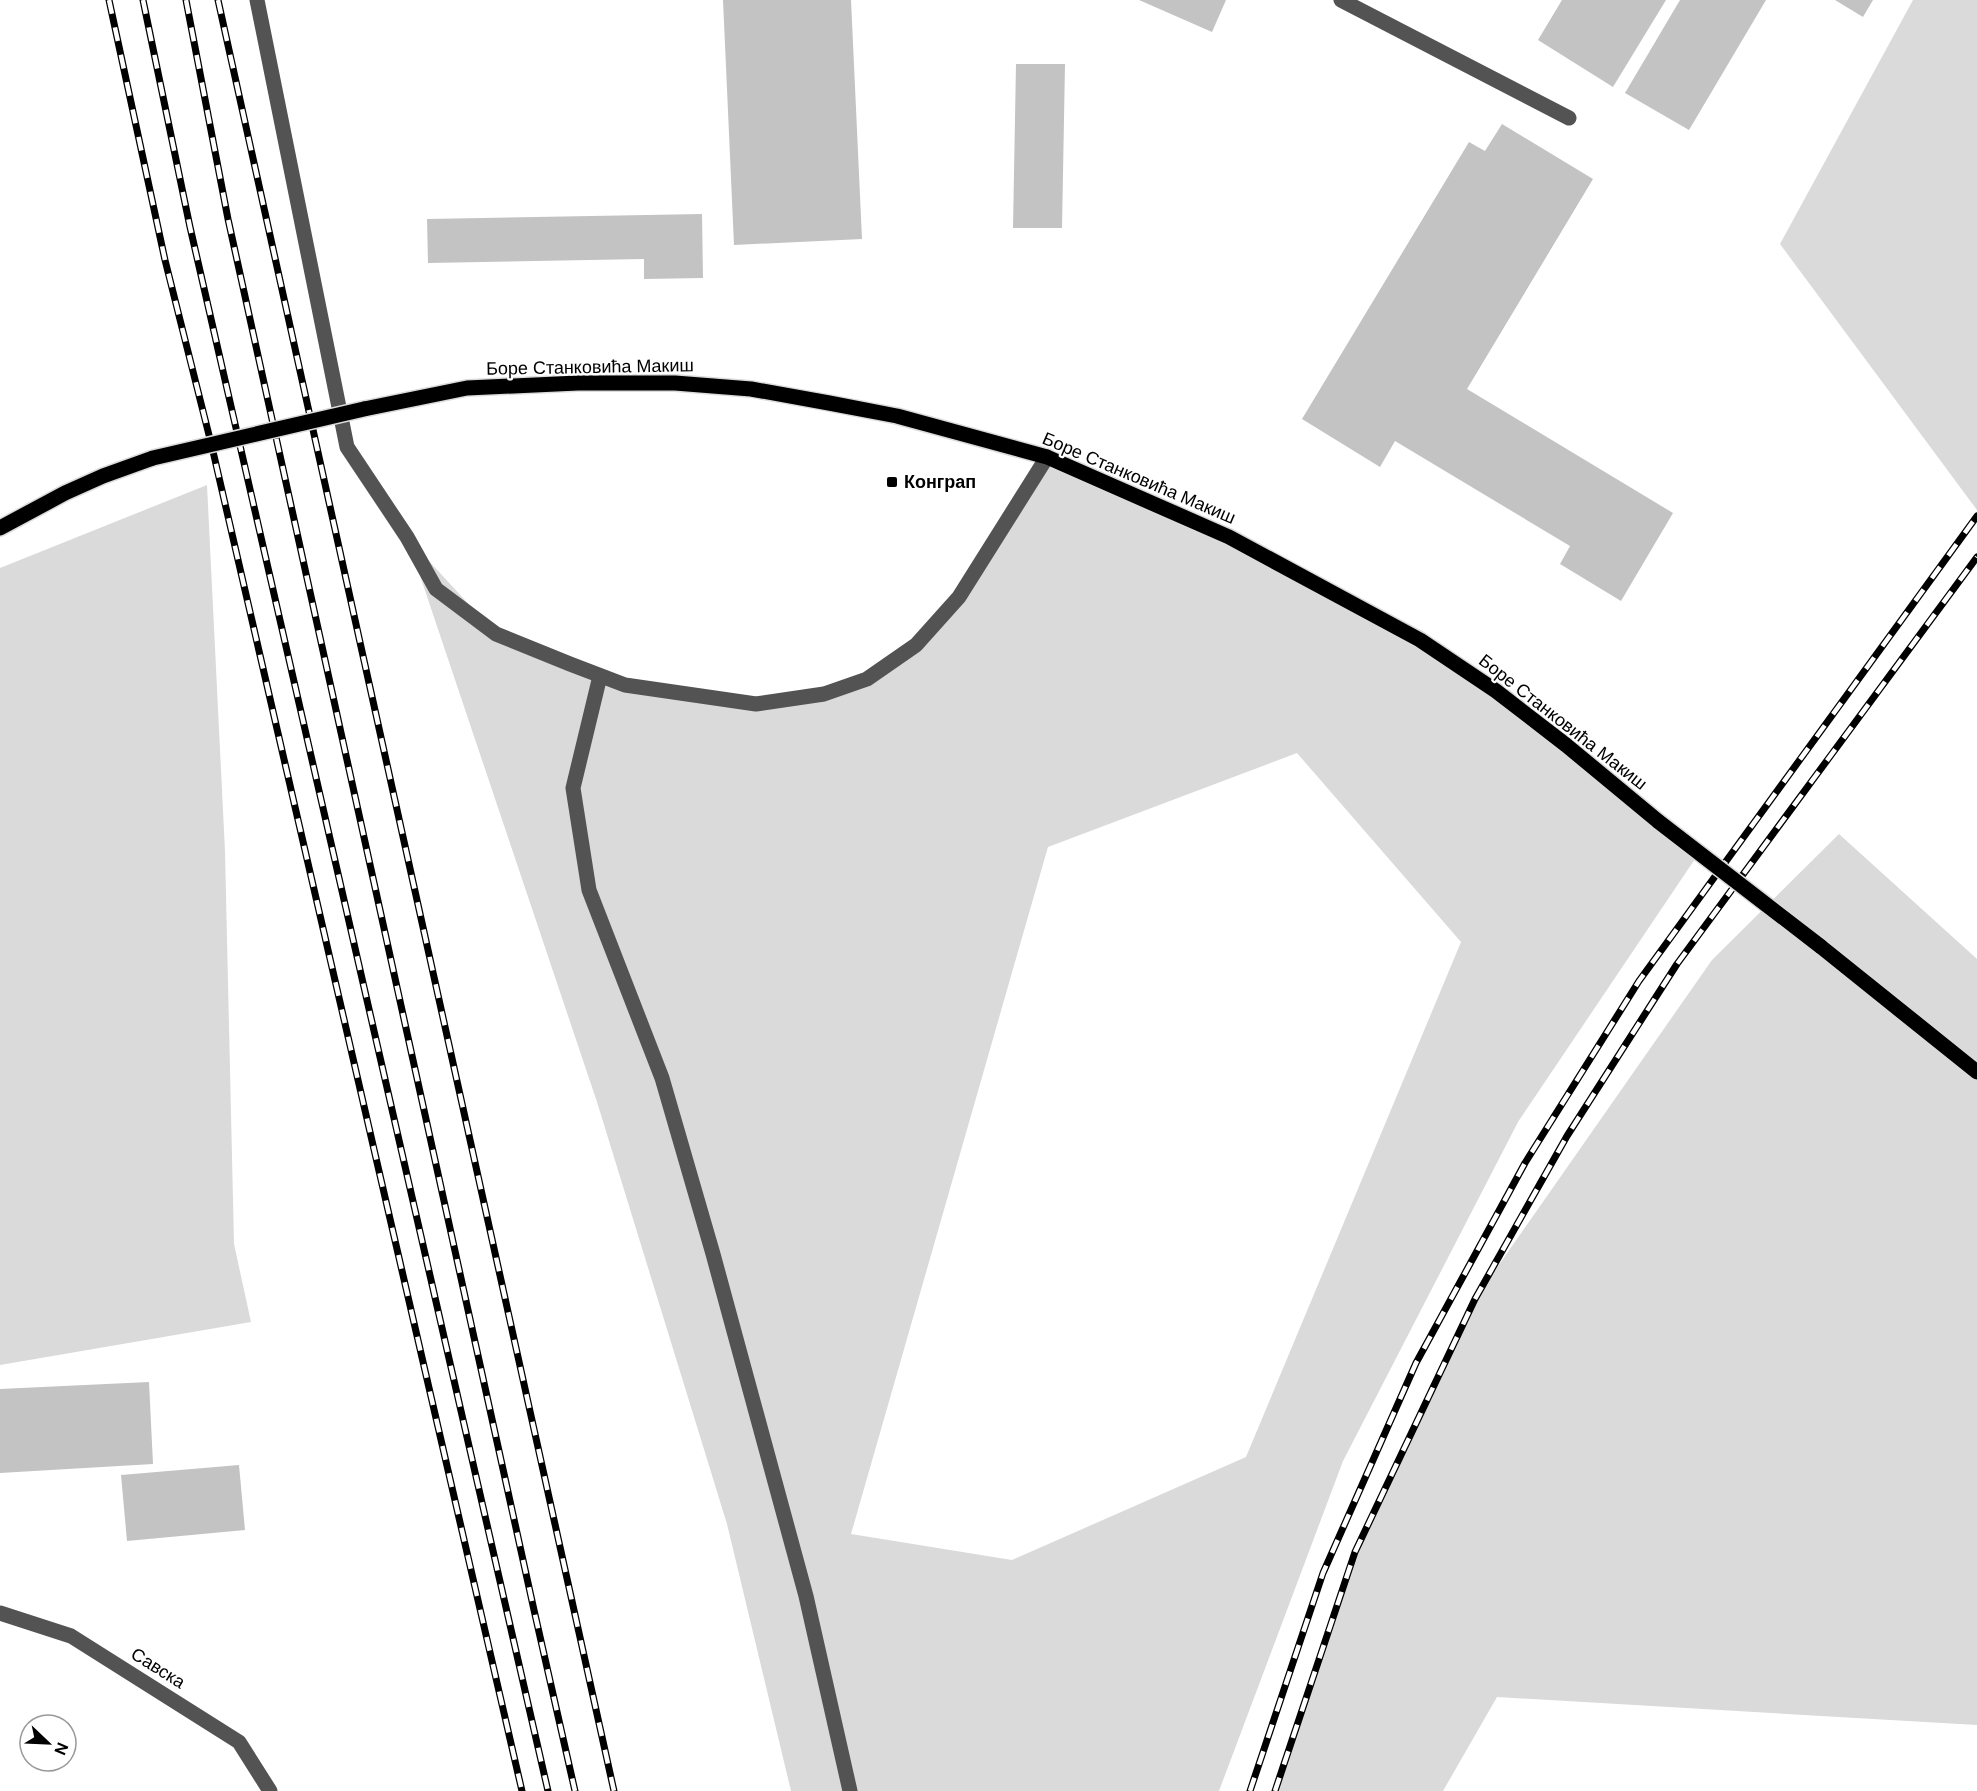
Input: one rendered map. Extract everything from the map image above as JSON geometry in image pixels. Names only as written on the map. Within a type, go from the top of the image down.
[{"type":"main road","name":"Боре Станковића Макиш","points":[[0,528],[65,493],[153,458],[364,409],[467,388],[578,383],[675,383],[751,389],[897,416],[1047,457],[1229,537],[1420,640],[1496,691],[1566,745],[1659,822],[1820,946],[1977,1072]]},
{"type":"street","points":[[257,0],[347,447],[407,537],[436,589],[496,634],[625,685],[756,704],[825,694],[867,679],[916,645],[959,597],[1047,457]]},
{"type":"street","points":[[1341,0],[1569,118]]},
{"type":"street","points":[[600,676],[573,788],[589,890],[662,1078],[713,1254],[806,1596],[850,1791]]},
{"type":"street","name":"Савска","points":[[0,1613],[71,1636],[239,1742],[270,1791]]},
{"type":"shaded area","points":[[1913,0],[1977,0],[1977,510],[1780,244]]},
{"type":"shaded area","points":[[1047,457],[1229,537],[1420,640],[1699,853],[1518,1122],[1343,1461],[1219,1791],[791,1791],[727,1524],[597,1102],[407,537],[496,634],[625,685],[756,704],[867,679],[959,597]],"holes":[[[1297,753],[1461,942],[1246,1457],[1012,1560],[851,1534],[1048,847]]]},
{"type":"shaded area","points":[[207,485],[225,851],[234,1244],[251,1322],[0,1365],[0,568]]},
{"type":"shaded area","points":[[1839,834],[1977,959],[1977,1725],[1497,1697],[1443,1791],[1275,1791],[1355,1552],[1475,1299],[1712,960]]},
{"type":"building","points":[[723,0],[851,0],[862,239],[734,245]]},
{"type":"building","points":[[1139,0],[1226,0],[1212,32]]},
{"type":"building","points":[[1562,0],[1666,0],[1613,87],[1538,40]]},
{"type":"building","points":[[1680,0],[1766,0],[1689,130],[1625,93]]},
{"type":"building","points":[[1835,0],[1873,0],[1863,17]]},
{"type":"building","points":[[1016,64],[1065,64],[1062,228],[1013,228]]},
{"type":"building","points":[[1502,124],[1593,179],[1467,389],[1673,513],[1621,601],[1560,564],[1570,546],[1395,441],[1380,467],[1302,419],[1469,142],[1485,151]]},
{"type":"building","points":[[702,214],[703,278],[644,279],[644,259],[428,263],[427,219]]},
{"type":"building","points":[[149,1382],[153,1464],[0,1473],[0,1389]]},
{"type":"building","points":[[239,1465],[245,1530],[127,1541],[121,1475]]},
{"type":"railway","points":[[109,0],[165,260],[212,447],[522,1791]]},
{"type":"railway","points":[[143,0],[190,227],[548,1791]]},
{"type":"railway","points":[[186,0],[228,219],[575,1791]]},
{"type":"railway","points":[[218,0],[614,1791]]},
{"type":"railway","points":[[1250,1791],[1323,1573],[1416,1363],[1525,1163],[1639,981],[1977,516]]},
{"type":"railway","points":[[1275,1791],[1355,1552],[1475,1299],[1567,1136],[1677,964],[1977,557]]},
{"type":"place","name":"Конграп","points":[[892,482]]}]
